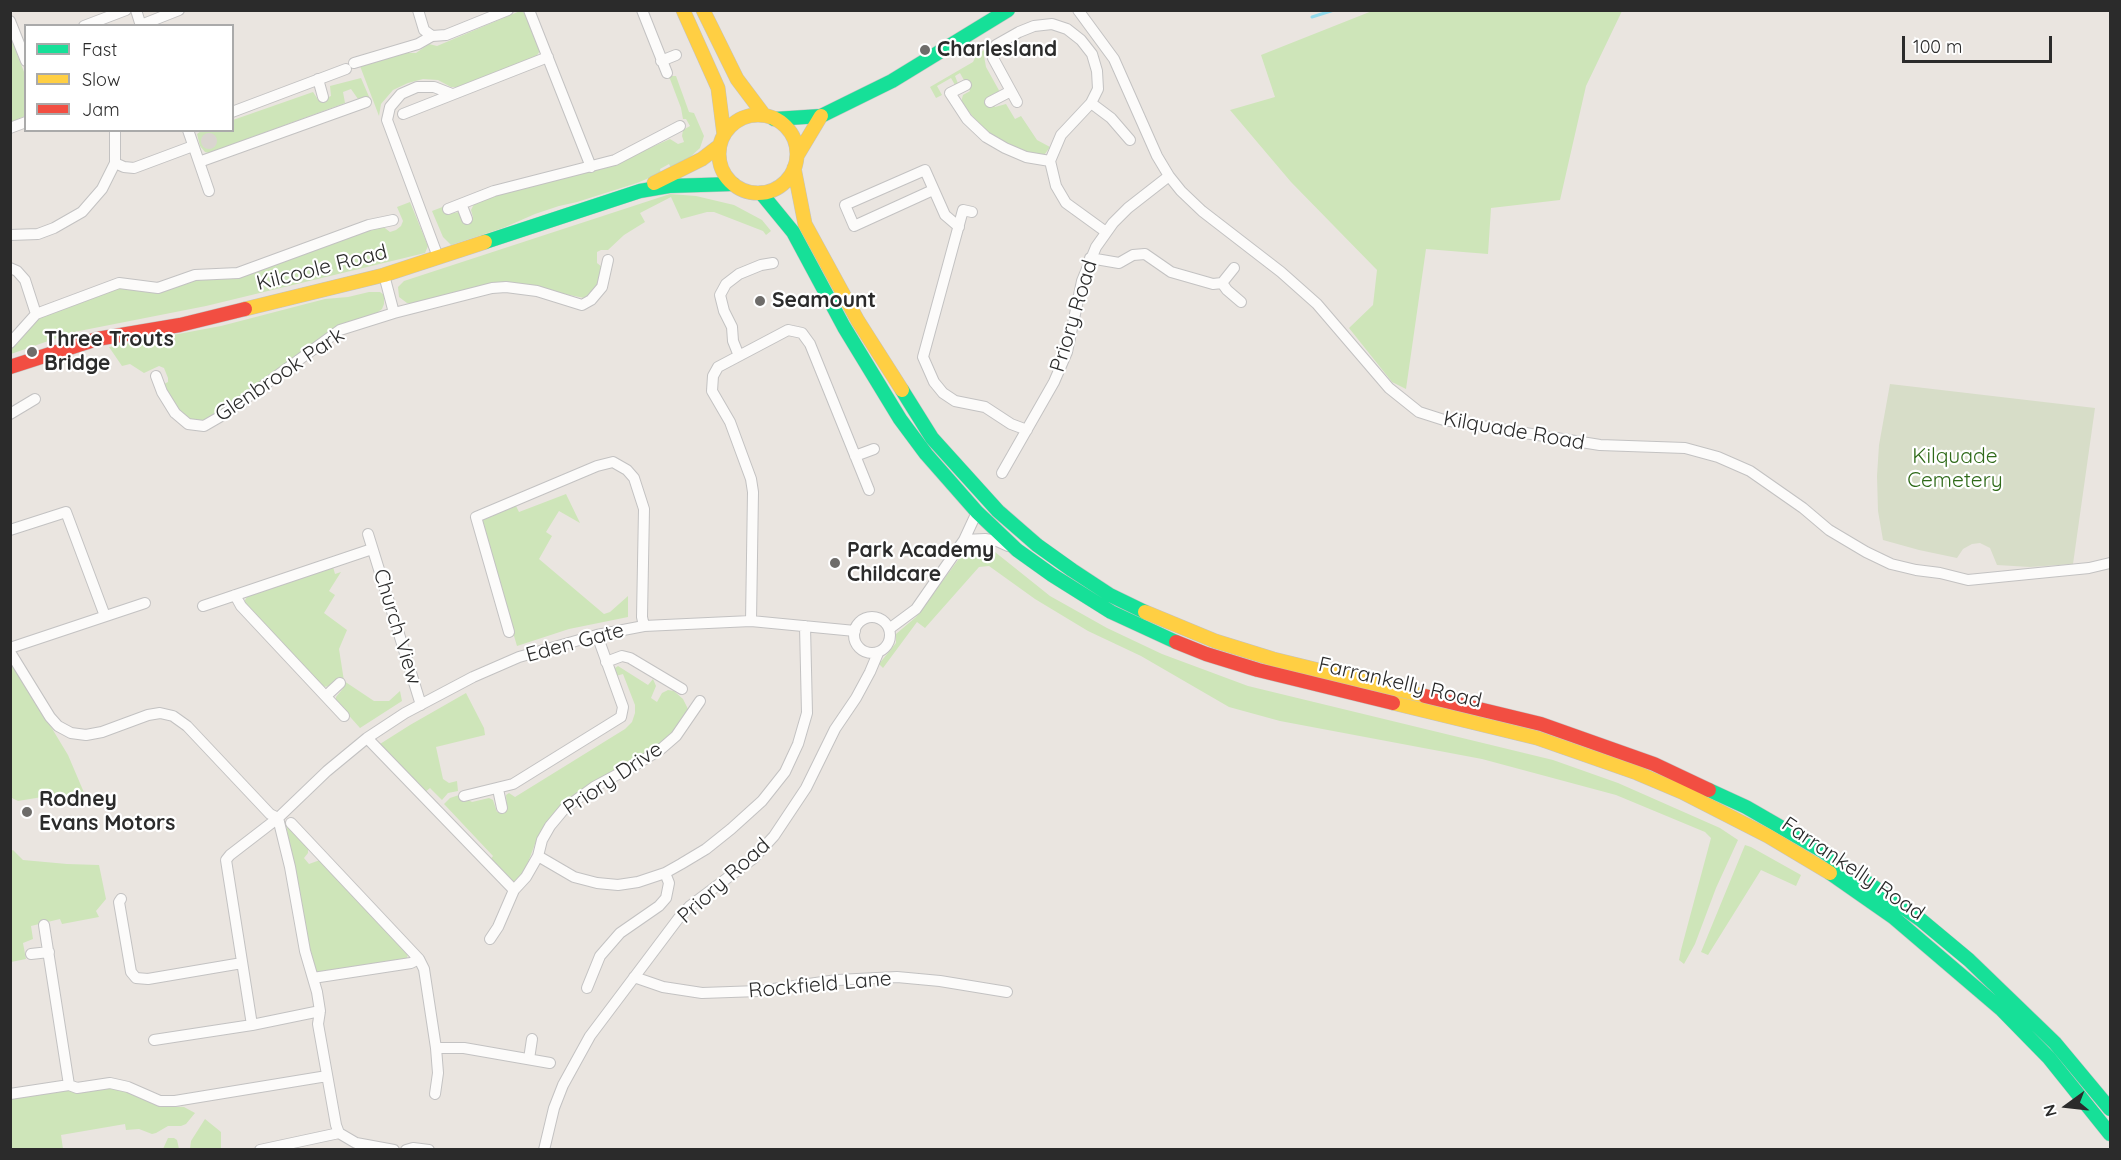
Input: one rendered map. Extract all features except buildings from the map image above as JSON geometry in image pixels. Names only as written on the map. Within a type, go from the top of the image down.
[{"type":"main road","points":[[684,10],[718,88],[722,141],[721,167],[733,184],[741,190],[761,193],[772,191],[782,185],[822,116]]},
{"type":"main road","points":[[703,10],[736,79],[769,117],[790,132],[795,143],[796,162]]},
{"type":"main road","points":[[640,191],[702,159],[722,141],[731,126],[741,119],[752,115],[822,116],[892,81],[1008,10]]},
{"type":"main road","name":"Farrankelly Road","points":[[796,162],[805,224],[858,321],[904,396],[932,438],[964,475],[998,511],[1037,546],[1110,595],[1158,619],[1215,641],[1273,659],[1541,724],[1654,764],[1746,807],[1841,863],[1937,933],[1994,982],[2055,1042],[2110,1109]]},
{"type":"main road","points":[[640,191],[669,186],[733,184]]},
{"type":"main road","name":"Kilcoole Road","points":[[10,367],[97,339],[180,325],[384,275],[640,191]]},
{"type":"main road","name":"Farrankelly Road","points":[[761,193],[793,232],[844,327],[900,419],[940,471],[977,512],[1017,550],[1052,575],[1111,612],[1154,633],[1206,654],[1278,675],[1537,738],[1682,792],[1768,836],[1822,868],[1893,917],[1944,959],[2002,1010],[2049,1058],[2110,1134]]},
{"type":"street","points":[[89,24],[126,10]]},
{"type":"street","points":[[144,24],[179,10]]},
{"type":"street","points":[[418,10],[424,30],[432,36]]},
{"type":"street","points":[[234,111],[350,66],[401,48],[418,45],[432,36],[446,35],[508,10]]},
{"type":"street","points":[[530,10],[591,167]]},
{"type":"street","points":[[642,10],[667,74]]},
{"type":"street","name":"Kilquade Road","points":[[1078,10],[1114,59],[1157,156],[1169,176],[1202,211],[1281,272],[1317,304],[1389,388],[1419,412],[1444,420],[1600,445],[1685,448],[1718,457],[1750,471],[1803,508],[1829,530],[1866,552],[1891,564],[1916,570],[1968,580],[2089,568],[2110,563]]},
{"type":"street","points":[[10,21],[23,48]]},
{"type":"street","points":[[1017,102],[993,58],[996,45],[1034,26],[1052,24],[1067,29],[1081,40],[1092,54],[1097,71],[1098,88],[1091,103],[1061,135],[1050,161],[1056,186],[1066,203],[1106,232]]},
{"type":"street","points":[[662,61],[676,55]]},
{"type":"street","points":[[403,114],[548,57]]},
{"type":"street","points":[[318,79],[324,97]]},
{"type":"street","points":[[966,85],[950,93],[967,119],[986,137],[1026,157],[1050,161]]},
{"type":"street","points":[[438,257],[387,120],[390,107],[400,94],[417,87],[434,87],[452,94]]},
{"type":"street","points":[[990,102],[1011,91]]},
{"type":"street","points":[[199,162],[366,102]]},
{"type":"street","points":[[1091,103],[1111,118],[1130,140]]},
{"type":"street","points":[[448,210],[494,191],[615,160],[680,126]]},
{"type":"street","points":[[10,235],[38,234],[82,212],[102,189],[114,163],[115,132]]},
{"type":"street","points":[[189,132],[209,191]]},
{"type":"street","points":[[114,163],[134,168],[193,146]]},
{"type":"street","points":[[933,190],[854,226],[845,204],[925,170],[945,215],[959,226]]},
{"type":"street","name":"Priory Road","points":[[1002,473],[1054,382],[1066,352],[1082,281],[1090,258],[1106,232],[1128,208],[1169,176]]},
{"type":"street","points":[[462,206],[467,219]]},
{"type":"street","points":[[972,212],[963,210],[923,357],[934,382],[943,393],[955,401],[985,407],[1011,424],[1027,430]]},
{"type":"street","points":[[10,344],[36,314],[119,283],[159,288],[195,275],[238,273],[369,225],[393,220]]},
{"type":"street","points":[[1090,258],[1119,263],[1133,255],[1145,254],[1172,272],[1213,284],[1222,283],[1234,268]]},
{"type":"street","name":"Glenbrook Park","points":[[156,376],[162,392],[175,412],[188,424],[204,426],[223,415],[340,330],[394,313],[492,288],[506,287],[537,291],[582,304],[591,300],[602,287],[608,260]]},
{"type":"street","points":[[739,356],[733,341],[732,327],[724,311],[720,295],[726,284],[739,274],[772,263]]},
{"type":"street","points":[[10,268],[17,271],[25,280],[36,314]]},
{"type":"street","points":[[384,275],[394,313]]},
{"type":"street","points":[[1222,283],[1241,302]]},
{"type":"street","points":[[751,621],[753,492],[751,479],[730,422],[712,391],[713,376],[718,367],[788,330],[802,333],[810,344],[868,490]]},
{"type":"street","points":[[10,414],[34,399]]},
{"type":"street","points":[[855,456],[874,449]]},
{"type":"street","points":[[509,632],[476,517],[597,465],[613,462],[627,470],[634,478],[644,509],[642,617],[644,626]]},
{"type":"street","points":[[10,530],[66,512],[105,616]]},
{"type":"street","points":[[889,629],[915,609],[964,540],[977,512]]},
{"type":"street","name":"Church View","points":[[368,534],[421,705]]},
{"type":"street","points":[[964,540],[997,541],[1017,550]]},
{"type":"street","name":"Church View","points":[[203,606],[372,549]]},
{"type":"street","points":[[235,595],[241,606],[344,716]]},
{"type":"street","points":[[145,603],[10,650],[50,717],[58,726],[71,733],[86,735],[102,732],[148,715],[160,713],[173,716],[187,726],[270,814],[278,818],[320,1011],[318,1024],[336,1125],[339,1133],[356,1143],[394,1149]]},
{"type":"street","points":[[861,650],[872,653],[883,650],[889,640],[889,629],[881,620],[870,618],[860,622],[855,631],[855,641],[870,672]]},
{"type":"street","name":"Eden Gate","points":[[242,963],[226,860],[278,818],[327,771],[367,738],[421,705],[473,677],[519,657],[597,635],[644,626],[751,621],[855,631]]},
{"type":"street","points":[[538,856],[574,877],[618,885],[638,882],[665,873],[706,849],[731,829],[762,801],[785,772],[798,744],[807,713],[805,626]]},
{"type":"street","points":[[464,795],[513,784],[621,717],[623,706],[597,635]]},
{"type":"street","name":"Priory Road","points":[[544,1149],[554,1108],[572,1066],[590,1036],[633,977],[690,906],[754,858],[774,836],[806,788],[835,729],[870,672],[878,652]]},
{"type":"street","points":[[606,662],[622,656],[630,658],[682,690]]},
{"type":"street","points":[[326,696],[340,683]]},
{"type":"street","name":"Priory Drive","points":[[490,939],[498,927],[514,890],[526,877],[538,856],[542,840],[550,826],[566,808],[594,787],[637,764],[676,736],[700,701]]},
{"type":"street","points":[[367,738],[514,890]]},
{"type":"street","points":[[498,789],[502,808]]},
{"type":"street","points":[[291,823],[419,959],[424,969],[436,1048],[438,1073],[435,1094]]},
{"type":"street","points":[[587,988],[600,956],[620,933],[659,906],[666,898],[669,883],[665,873]]},
{"type":"street","points":[[120,899],[131,972],[136,978],[148,979],[242,963],[252,1025]]},
{"type":"street","points":[[45,925],[69,1085]]},
{"type":"street","points":[[31,954],[49,952]]},
{"type":"street","points":[[313,978],[411,963],[419,959]]},
{"type":"street","name":"Rockfield Lane","points":[[633,977],[663,987],[702,993],[759,991],[837,980],[897,977],[940,981],[1007,992]]},
{"type":"street","points":[[154,1040],[252,1025],[320,1011]]},
{"type":"street","points":[[529,1059],[532,1039]]},
{"type":"street","points":[[436,1048],[464,1048],[550,1063]]},
{"type":"street","points":[[10,1094],[69,1085],[77,1088],[111,1083],[128,1087],[160,1101],[175,1101],[327,1076]]},
{"type":"street","points":[[260,1149],[339,1133]]},
{"type":"street","points":[[406,1149],[429,1149]]},
{"type":"green space","points":[[520,11],[527,14],[541,49],[536,57],[459,87],[451,87],[438,80],[423,79],[408,83],[393,90],[381,104],[379,116],[360,66],[399,53],[416,53],[429,44],[437,46]]},
{"type":"green space","points":[[1372,11],[1622,11],[1586,86],[1560,200],[1491,208],[1488,254],[1426,249],[1406,389],[1392,382],[1349,328],[1373,305],[1377,270],[1291,182],[1230,110],[1275,97],[1261,55]]},
{"type":"green space","points":[[10,36],[24,72],[24,116],[11,122]]},
{"type":"green space","points":[[986,49],[984,56],[986,67],[1001,94],[991,99],[995,107],[1006,104],[1015,119],[1021,116],[1037,140],[1050,147],[1042,158],[1009,145],[989,133],[974,118],[961,102],[963,95],[970,91],[960,73],[955,76],[959,86],[955,85],[951,78],[937,86],[942,95],[936,98],[930,87],[973,62],[977,54]]},
{"type":"green space","points":[[665,76],[676,76],[689,112],[694,113],[704,136],[700,148],[688,159],[671,168],[669,164],[660,169],[661,173],[637,183],[535,214],[503,228],[451,245],[443,237],[432,211],[445,206],[448,214],[459,212],[467,220],[473,217],[471,210],[474,204],[485,198],[616,163],[670,139],[678,144],[684,142],[683,130],[690,126],[686,119],[683,119],[670,79]]},
{"type":"green space","points":[[361,78],[370,99],[358,99],[351,89],[343,92],[345,103],[209,153],[200,146],[197,134],[200,132],[234,132],[234,120],[313,92],[319,101],[331,96],[330,86]]},
{"type":"green space","points":[[670,194],[696,196],[734,205],[762,220],[771,231],[766,235],[763,231],[714,212],[681,219],[671,197],[640,213],[645,222],[624,235],[608,250],[597,252],[597,263],[602,267],[598,284],[584,298],[506,282],[413,304],[399,297],[398,287],[404,281]]},
{"type":"green space","points":[[410,202],[428,246],[425,253],[206,306],[74,332],[11,354],[11,346],[33,322],[46,313],[120,285],[161,290],[195,277],[247,274],[381,225],[390,232],[401,226],[403,221],[397,207]]},
{"type":"green space","points":[[380,292],[384,295],[384,304],[378,315],[356,321],[204,423],[184,418],[165,389],[164,384],[168,382],[168,378],[164,368],[159,366],[144,373],[130,364],[122,366],[109,347],[221,326],[325,299]]},
{"type":"green space","name":"Kilquade Cemetery","points":[[1890,384],[2095,408],[2073,564],[2030,567],[1997,565],[1990,548],[1980,543],[1963,549],[1957,558],[1883,540],[1878,511],[1877,476],[1879,445]]},
{"type":"green space","points":[[566,494],[580,523],[559,511],[546,532],[552,536],[539,559],[604,614],[610,612],[628,596],[628,617],[569,629],[517,646],[481,524],[482,520],[516,506],[519,512]]},
{"type":"green space","points":[[980,545],[981,551],[995,552],[1050,596],[1107,628],[1162,654],[1248,686],[1553,760],[1618,783],[1720,828],[1738,840],[1716,888],[1695,944],[1684,964],[1679,960],[1681,950],[1711,838],[1705,832],[1616,795],[1482,759],[1280,721],[1229,707],[1141,656],[1088,631],[1035,599],[989,566],[979,567],[925,628],[917,622],[883,668],[879,664],[896,643],[896,634],[916,617],[961,556]]},
{"type":"green space","points":[[333,567],[335,574],[341,572],[329,591],[335,595],[324,613],[347,630],[339,649],[344,681],[374,701],[389,701],[400,691],[402,701],[360,728],[336,701],[336,697],[345,686],[339,680],[331,686],[323,687],[244,602],[248,595]]},
{"type":"green space","points":[[10,659],[68,755],[88,802],[60,794],[18,801],[12,798]]},
{"type":"green space","points":[[618,666],[648,685],[653,679],[656,686],[651,698],[657,702],[662,693],[668,690],[674,691],[683,699],[689,711],[684,721],[659,746],[583,790],[542,832],[524,873],[516,882],[511,883],[488,862],[493,856],[444,804],[450,798],[459,795],[472,802],[489,798],[493,800],[497,812],[507,811],[506,795],[509,793],[515,797],[625,729],[632,722],[635,705],[623,674],[616,676],[615,668]]},
{"type":"green space","points":[[466,693],[484,728],[485,735],[436,747],[443,779],[449,783],[457,781],[458,791],[448,793],[442,800],[430,788],[424,793],[380,744]]},
{"type":"green space","points":[[288,824],[308,848],[308,853],[304,858],[309,864],[320,860],[408,954],[407,958],[317,973],[313,970],[286,825]]},
{"type":"green space","points":[[1745,845],[1801,875],[1796,886],[1761,870],[1708,955],[1701,952]]},
{"type":"green space","points":[[13,850],[23,860],[99,865],[106,899],[96,911],[99,917],[62,924],[60,919],[31,926],[33,939],[23,943],[26,959],[11,962],[11,851]]},
{"type":"green space","points":[[113,1085],[151,1103],[184,1107],[195,1113],[186,1124],[168,1126],[152,1134],[139,1129],[126,1130],[125,1124],[61,1135],[63,1149],[11,1150],[11,1098],[66,1089]]},
{"type":"green space","points":[[205,1119],[221,1132],[221,1149],[190,1149],[191,1141]]},
{"type":"green space","points":[[168,1138],[177,1140],[179,1149],[163,1149]]},
{"type":"shaded area","points":[[209,133],[215,135],[217,141],[215,147],[209,149],[203,147],[201,141],[203,135]]},
{"type":"waterway","points":[[1312,17],[1334,10]]},
{"type":"traffic: fast","points":[[774,119],[821,116],[892,81],[1008,10]]},
{"type":"traffic: fast","points":[[485,242],[640,191],[669,186],[733,184]]},
{"type":"traffic: fast","points":[[761,193],[793,232],[844,327],[900,419],[926,454],[977,512],[1017,550],[1052,575],[1111,612],[1176,642]]},
{"type":"traffic: fast","points":[[902,390],[932,438],[998,511],[1037,545],[1072,570],[1110,595],[1145,612]]},
{"type":"traffic: fast","points":[[1709,790],[1746,807],[1824,852],[1921,920],[1969,960],[2055,1043],[2110,1109]]},
{"type":"traffic: fast","points":[[1830,873],[1893,917],[2002,1010],[2049,1058],[2110,1134]]},
{"type":"traffic: slow","points":[[683,10],[718,88],[724,135]]},
{"type":"traffic: slow","points":[[703,10],[737,79],[764,115]]},
{"type":"traffic: slow","points":[[758,115],[773,118],[786,126],[794,139],[797,154],[794,169],[786,182],[773,190],[758,193],[743,190],[730,182],[722,169],[719,154],[722,139],[730,126],[743,118],[758,115]]},
{"type":"traffic: slow","points":[[797,156],[821,116]]},
{"type":"traffic: slow","points":[[654,183],[702,159],[719,146]]},
{"type":"traffic: slow","points":[[794,168],[805,224],[858,321],[902,390]]},
{"type":"traffic: slow","points":[[245,309],[384,275],[485,242]]},
{"type":"traffic: slow","points":[[1145,612],[1215,641],[1273,659],[1425,696]]},
{"type":"traffic: slow","points":[[1393,703],[1537,738],[1637,773],[1682,792],[1768,836],[1830,873]]},
{"type":"traffic: jam","points":[[10,367],[97,339],[180,325],[245,309]]},
{"type":"traffic: jam","points":[[1176,642],[1258,670],[1393,703]]},
{"type":"traffic: jam","points":[[1425,696],[1541,724],[1654,764],[1709,790]]},
{"type":"place","name":"Charlesland","points":[[925,50]]},
{"type":"place","name":"Seamount","points":[[760,301]]},
{"type":"place","name":"Three Trouts Bridge","points":[[32,352]]},
{"type":"place","name":"Park Academy Childcare","points":[[835,563]]},
{"type":"place","name":"Rodney Evans Motors","points":[[27,812]]}]
